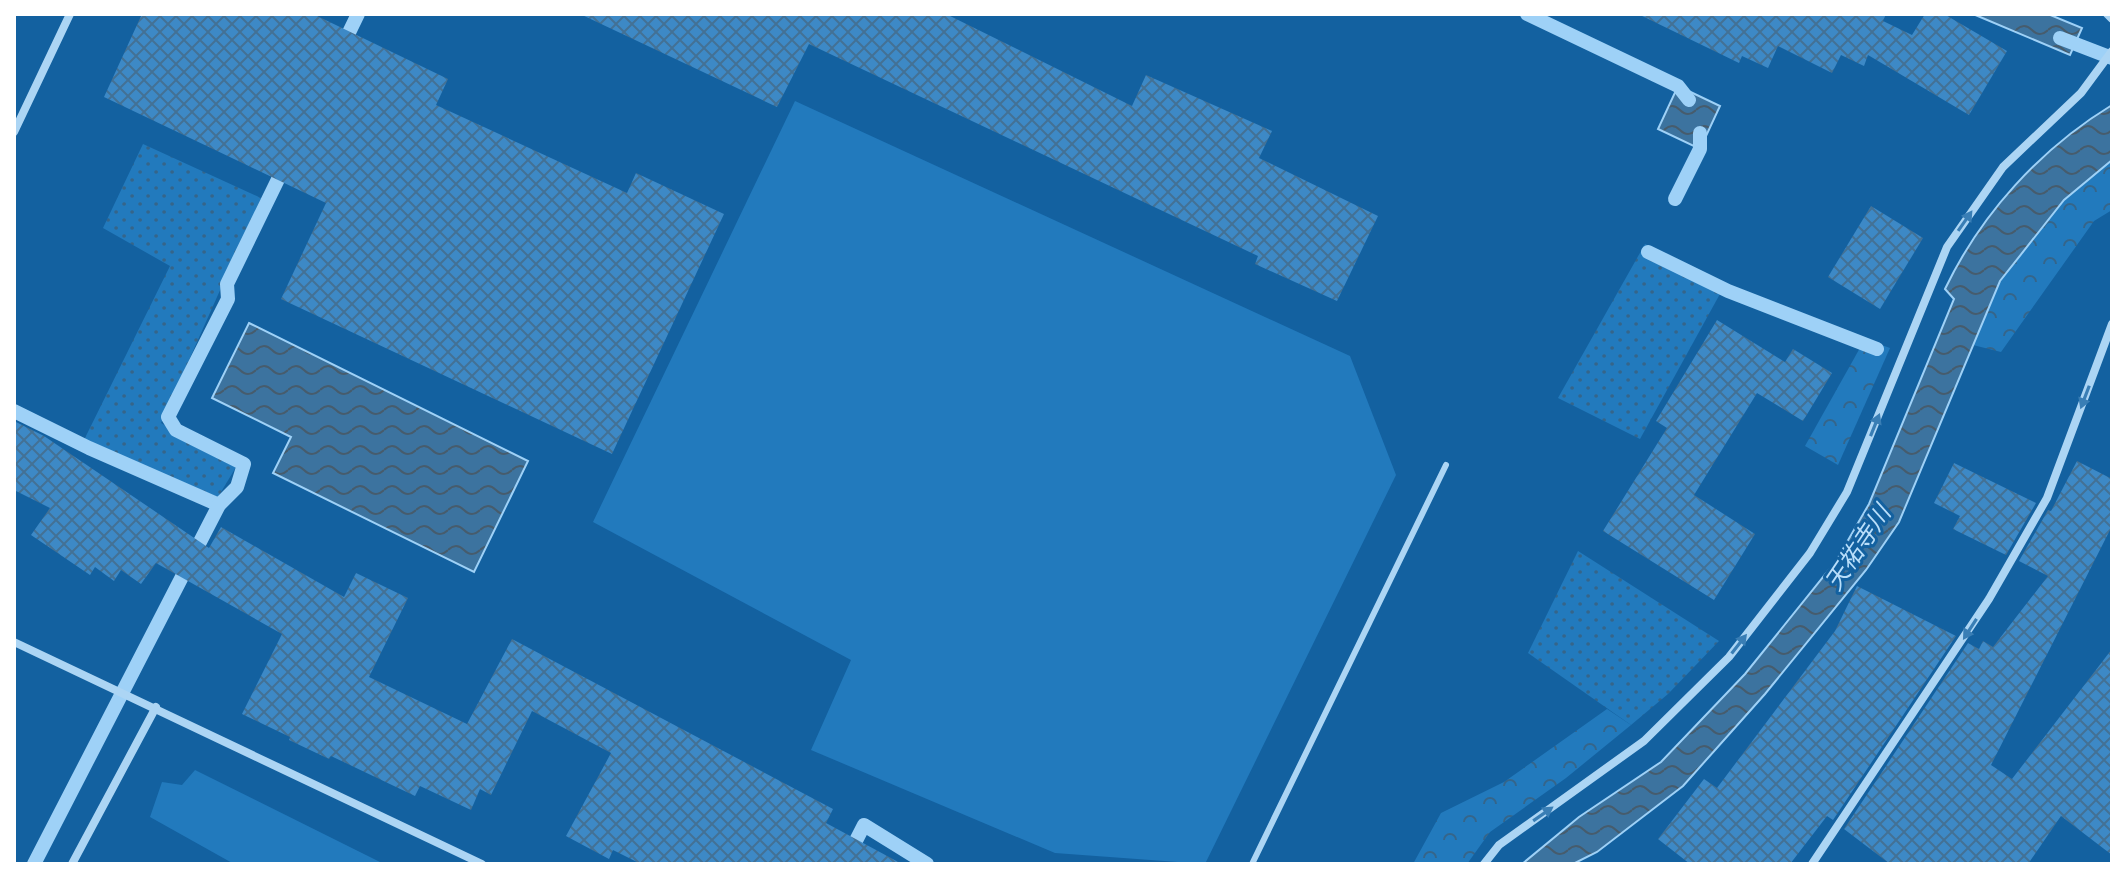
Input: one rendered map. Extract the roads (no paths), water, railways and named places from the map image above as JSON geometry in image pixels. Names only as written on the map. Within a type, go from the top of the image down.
[{"type":"street","points":[[14,132],[70,14]]},
{"type":"street","points":[[2107,14],[2112,19]]},
{"type":"street","points":[[1484,864],[1499,845],[1644,741],[1729,657],[1810,553],[1847,492],[1947,247],[2003,167],[2081,93],[2112,51]]},
{"type":"street","points":[[1812,864],[1989,599],[2047,498],[2112,324]]},
{"type":"street","points":[[14,642],[482,864]]},
{"type":"street","points":[[72,864],[156,707]]},
{"type":"lane","points":[[1252,864],[1446,465]]},
{"type":"water","points":[[1973,14],[2048,14],[2082,28],[2070,55]]},
{"type":"water","points":[[1678,86],[1720,106],[1700,149],[1658,129]]},
{"type":"water","name":"天祐寺川","points":[[2112,105],[2112,160],[2064,200],[2000,281],[1899,522],[1866,570],[1765,694],[1683,786],[1597,852],[1573,864],[1522,864],[1579,817],[1661,762],[1745,674],[1836,561],[1869,504],[1954,299],[1945,289],[1960,261],[2015,185],[2061,142]]},
{"type":"water","points":[[249,323],[528,461],[474,572],[273,473],[291,437],[212,398]]},
{"type":"waterway","points":[[341,49],[358,14]]},
{"type":"waterway","points":[[1527,14],[1678,86],[1689,100]]},
{"type":"waterway","points":[[2060,38],[2112,58]]},
{"type":"waterway","points":[[1675,199],[1700,149],[1700,133]]},
{"type":"waterway","points":[[34,864],[219,505],[237,487],[244,464],[176,430],[168,417],[228,299],[227,284],[285,165]]},
{"type":"waterway","points":[[1648,252],[1728,291],[1877,349]]},
{"type":"waterway","points":[[14,411],[219,505]]},
{"type":"waterway","points":[[844,864],[864,825],[927,864]]}]
